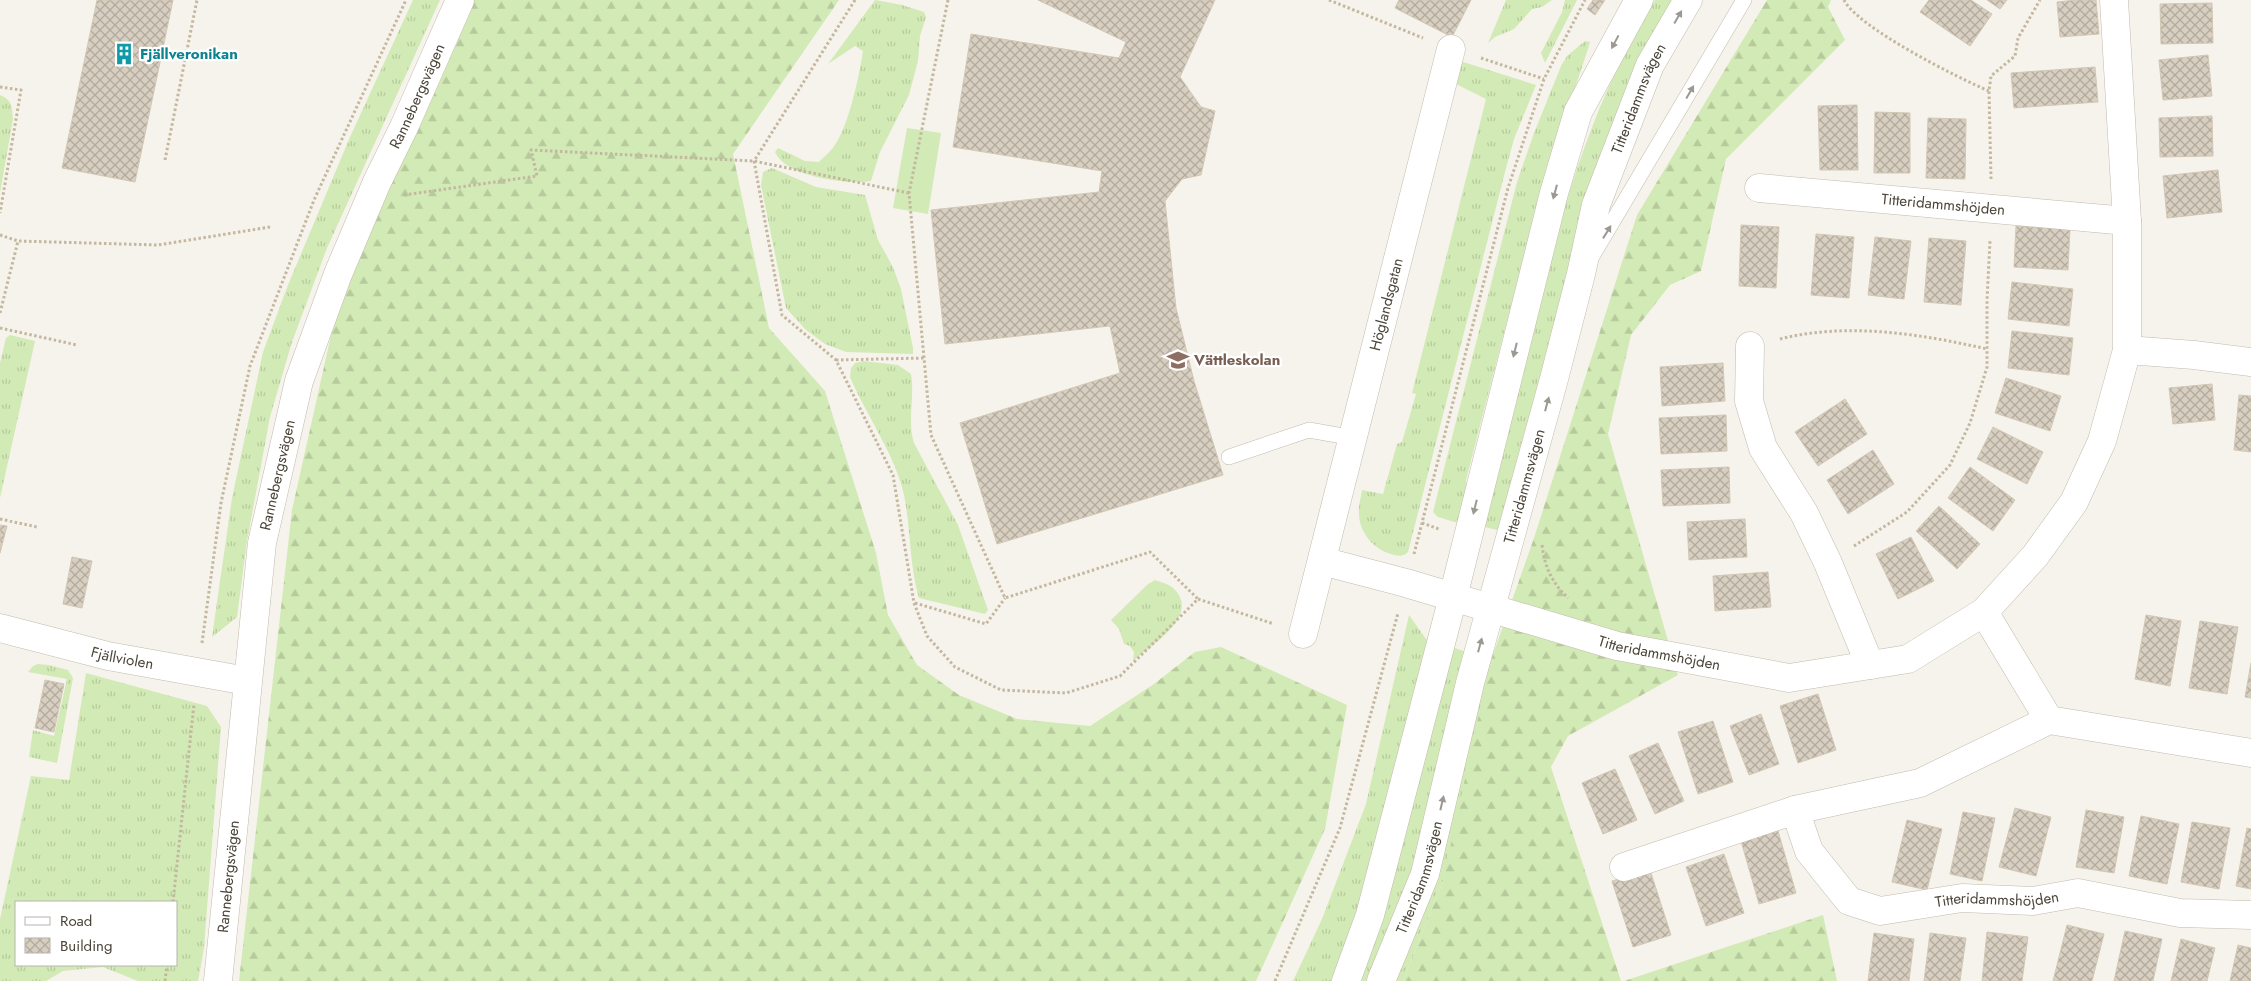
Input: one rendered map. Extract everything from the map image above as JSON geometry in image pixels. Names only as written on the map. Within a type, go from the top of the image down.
[{"type":"street","name":"Rannebergsvägen","points":[[218,981],[262,543],[299,381],[338,274],[373,191],[460,0]]},
{"type":"street","points":[[1346,981],[1370,915],[1453,597],[1554,193],[1578,112],[1639,0]]},
{"type":"street","name":"Titteridammsvägen","points":[[1382,981],[1425,874],[1470,683],[1581,274],[1596,205],[1646,75],[1688,0]]},
{"type":"street","name":"Titteridammshöjden","points":[[1453,597],[1618,646],[1789,678],[1908,659],[1984,612],[2035,556],[2074,502],[2102,441],[2127,350],[2126,221],[2114,0]]},
{"type":"street","name":"Höglandsgatan","points":[[1303,634],[1451,49]]},
{"type":"street","name":"Titteridammshöjden","points":[[1759,188],[2126,221]]},
{"type":"street","points":[[1750,346],[1749,401],[1764,448],[1804,513],[1828,563],[1870,664]]},
{"type":"street","points":[[2127,350],[2251,362]]},
{"type":"street","points":[[1322,561],[1453,597]]},
{"type":"street","points":[[1984,612],[2049,720]]},
{"type":"street","name":"Fjällviolen","points":[[0,628],[108,656],[247,681]]},
{"type":"street","points":[[1624,867],[1796,810],[1920,784],[2049,720],[2251,753]]},
{"type":"street","name":"Titteridammshöjden","points":[[1796,810],[1810,851],[1849,901],[1880,911],[1962,898],[2033,901],[2078,893],[2180,913],[2251,915]]},
{"type":"lane","points":[[1581,274],[1744,0]]},
{"type":"lane","points":[[1229,457],[1309,430],[1354,438]]},
{"type":"path","points":[[165,160],[197,0]]},
{"type":"path","points":[[855,0],[754,161],[782,315],[836,360],[893,475],[914,603],[927,636],[955,667],[1001,690],[1066,693],[1120,676],[1198,599]]},
{"type":"path","points":[[948,0],[909,194],[931,435],[1005,598]]},
{"type":"path","points":[[1329,0],[1334,3]]},
{"type":"path","points":[[1275,981],[1340,828],[1406,583],[1508,188],[1544,79],[1585,0]]},
{"type":"path","points":[[1844,0],[1853,13],[1905,48],[1964,81],[1989,91]]},
{"type":"path","points":[[1828,563],[1907,512],[1950,465],[1970,423],[1987,367],[1987,300],[1992,209],[1989,91],[1991,76],[2015,56],[2018,38],[2040,0]]},
{"type":"path","points":[[0,88],[22,90],[0,213]]},
{"type":"path","points":[[410,194],[537,176],[531,150],[754,161],[909,194]]},
{"type":"path","points":[[0,235],[18,240],[158,245],[270,228]]},
{"type":"path","points":[[0,313],[18,240]]},
{"type":"path","points":[[0,328],[77,345]]},
{"type":"path","points":[[1750,346],[1799,334],[1841,329],[1945,340],[1987,349]]},
{"type":"path","points":[[836,360],[924,358]]},
{"type":"path","points":[[0,519],[37,527]]},
{"type":"path","points":[[1541,538],[1545,562],[1556,587],[1574,603]]},
{"type":"path","points":[[914,603],[986,624],[1005,598],[1150,552],[1198,599],[1303,634]]},
{"type":"path","points":[[165,981],[167,966]]},
{"type":"green space","points":[[413,0],[440,0],[327,248],[292,342],[270,417],[247,541],[237,617],[212,637],[232,498],[263,352],[288,285],[350,137]]},
{"type":"green space","points":[[474,0],[839,0],[733,154],[769,328],[825,391],[876,553],[888,615],[917,665],[959,695],[1017,719],[1090,726],[1154,684],[1195,652],[1221,647],[1347,705],[1325,829],[1256,981],[239,981],[292,510],[346,268]]},
{"type":"green space","points":[[875,0],[902,5],[924,12],[926,17],[920,36],[918,61],[909,95],[880,152],[871,181],[848,182],[833,180],[791,168],[781,161],[775,152],[778,148],[805,161],[819,162],[840,136],[853,100],[863,51],[855,46],[828,64]]},
{"type":"green space","points":[[1506,0],[1552,0],[1542,7],[1532,9],[1514,29],[1495,37],[1488,43]]},
{"type":"green space","points":[[1565,0],[1577,0],[1545,63],[1541,53],[1562,12]]},
{"type":"green space","points":[[1655,0],[1679,0],[1625,99],[1599,161],[1505,532],[1481,526],[1574,176],[1593,124],[1615,73]]},
{"type":"green space","points":[[1767,0],[1831,0],[1828,7],[1845,40],[1726,159],[1701,271],[1670,285],[1631,335],[1608,434],[1678,675],[1568,736],[1551,767],[1621,981],[1403,981],[1443,881],[1490,663],[1534,538],[1637,215]]},
{"type":"green space","points":[[1585,41],[1590,42],[1541,189],[1466,480],[1468,496],[1458,523],[1438,517],[1433,512],[1517,182],[1561,66],[1567,56]]},
{"type":"green space","points":[[1457,60],[1536,85],[1514,139],[1408,552],[1398,556],[1379,549],[1365,534],[1360,521],[1359,505],[1362,490],[1383,494],[1397,444],[1402,442],[1416,394],[1412,393],[1486,99],[1456,84]]},
{"type":"green space","points":[[0,95],[11,104],[13,119],[0,193]]},
{"type":"green space","points":[[907,128],[941,133],[928,214],[893,208]]},
{"type":"green space","points":[[772,168],[816,187],[865,195],[878,240],[893,267],[901,289],[913,354],[846,352],[825,344],[806,330],[786,308],[761,185],[763,172]]},
{"type":"green space","points":[[10,335],[35,341],[0,498],[0,363],[6,338]]},
{"type":"green space","points":[[863,361],[898,365],[911,374],[911,426],[914,443],[958,525],[988,610],[985,614],[919,598],[913,572],[906,508],[900,480],[850,377],[851,368],[855,363]]},
{"type":"green space","points":[[1155,580],[1162,582],[1178,593],[1182,606],[1180,615],[1167,633],[1133,661],[1134,652],[1130,646],[1124,644],[1119,629],[1111,620],[1147,585]]},
{"type":"green space","points":[[1409,615],[1426,639],[1524,670],[1403,981],[1293,981],[1322,919],[1366,804]]},
{"type":"green space","points":[[38,664],[68,670],[73,678],[57,763],[29,757],[33,730],[54,736],[67,679],[28,672],[33,666]]},
{"type":"green space","points":[[86,673],[207,706],[221,727],[204,948],[198,981],[138,981],[103,967],[63,971],[46,981],[0,981],[0,919],[31,776],[69,780]]},
{"type":"green space","points":[[1823,915],[1837,981],[1624,981]]},
{"type":"building","name":"Fjällveronikan","points":[[97,0],[173,0],[135,182],[62,168]]},
{"type":"building","points":[[1038,0],[1215,0],[1180,77],[1201,107],[1215,111],[1201,175],[1182,179],[1165,201],[1176,308],[1194,381],[1223,475],[997,544],[960,423],[1120,373],[1110,326],[945,344],[931,210],[1099,192],[1102,171],[953,147],[971,34],[1119,58],[1126,42]]},
{"type":"building","points":[[1399,0],[1471,0],[1452,37],[1395,8]]},
{"type":"building","points":[[1593,0],[1605,0],[1595,15],[1587,9]]},
{"type":"building","points":[[1929,0],[1971,0],[1992,14],[1970,46],[1920,12]]},
{"type":"building","points":[[1987,0],[2007,0],[2000,9]]},
{"type":"building","points":[[2096,0],[2099,34],[2060,37],[2057,2]]},
{"type":"building","points":[[2212,3],[2213,43],[2161,44],[2160,4]]},
{"type":"building","points":[[2208,55],[2212,96],[2163,100],[2159,60]]},
{"type":"building","points":[[2095,67],[2098,102],[2014,108],[2011,73]]},
{"type":"building","points":[[1857,105],[1858,170],[1820,170],[1818,106]]},
{"type":"building","points":[[1875,112],[1910,113],[1910,173],[1874,173]]},
{"type":"building","points":[[2212,116],[2213,156],[2160,157],[2159,118]]},
{"type":"building","points":[[1928,118],[1966,119],[1965,179],[1926,178]]},
{"type":"building","points":[[2218,170],[2222,212],[2167,218],[2163,176]]},
{"type":"building","points":[[1741,225],[1779,227],[1776,288],[1739,286]]},
{"type":"building","points":[[2016,226],[2070,229],[2068,270],[2014,267]]},
{"type":"building","points":[[1816,234],[1854,237],[1849,298],[1811,295]]},
{"type":"building","points":[[1875,237],[1911,241],[1904,299],[1868,295]]},
{"type":"building","points":[[1929,238],[1966,241],[1961,305],[1924,302]]},
{"type":"building","points":[[2012,282],[2073,289],[2069,326],[2008,319]]},
{"type":"building","points":[[2012,331],[2073,338],[2069,375],[2008,368]]},
{"type":"building","points":[[1723,363],[1725,401],[1662,406],[1660,367]]},
{"type":"building","points":[[2006,378],[2061,396],[2050,431],[1995,413]]},
{"type":"building","points":[[2212,384],[2215,420],[2173,424],[2169,388]]},
{"type":"building","points":[[2239,395],[2251,396],[2251,452],[2234,450]]},
{"type":"building","points":[[1845,399],[1867,434],[1818,466],[1795,432]]},
{"type":"building","points":[[1726,415],[1727,451],[1661,454],[1659,418]]},
{"type":"building","points":[[1993,427],[2043,452],[2027,484],[1977,459]]},
{"type":"building","points":[[1873,450],[1894,484],[1848,514],[1827,480]]},
{"type":"building","points":[[1729,467],[1730,503],[1663,506],[1661,470]]},
{"type":"building","points":[[1970,467],[2015,500],[1993,531],[1948,498]]},
{"type":"building","points":[[1939,506],[1980,544],[1957,569],[1916,531]]},
{"type":"building","points":[[1745,519],[1747,557],[1689,560],[1687,522]]},
{"type":"building","points":[[0,525],[7,526],[0,553]]},
{"type":"building","points":[[1911,537],[1934,581],[1898,599],[1876,554]]},
{"type":"building","points":[[72,557],[92,561],[82,608],[63,604]]},
{"type":"building","points":[[1768,572],[1771,607],[1715,611],[1713,576]]},
{"type":"building","points":[[2146,615],[2181,621],[2170,686],[2135,679]]},
{"type":"building","points":[[2200,621],[2238,627],[2227,694],[2189,688]]},
{"type":"building","points":[[2251,663],[2251,698],[2245,697]]},
{"type":"building","points":[[45,680],[64,684],[54,732],[35,728]]},
{"type":"building","points":[[1818,694],[1836,750],[1798,763],[1780,706]]},
{"type":"building","points":[[1761,714],[1779,764],[1749,775],[1730,726]]},
{"type":"building","points":[[1713,721],[1733,782],[1698,794],[1678,732]]},
{"type":"building","points":[[1658,743],[1684,801],[1655,814],[1629,756]]},
{"type":"building","points":[[1615,769],[1637,820],[1603,834],[1582,783]]},
{"type":"building","points":[[2015,808],[2051,817],[2036,876],[1999,867]]},
{"type":"building","points":[[2086,810],[2124,817],[2114,873],[2076,867]]},
{"type":"building","points":[[1963,812],[1995,818],[1982,881],[1950,874]]},
{"type":"building","points":[[2141,816],[2179,824],[2167,884],[2129,876]]},
{"type":"building","points":[[1907,820],[1942,829],[1927,890],[1892,882]]},
{"type":"building","points":[[2192,822],[2230,828],[2219,889],[2181,882]]},
{"type":"building","points":[[1776,824],[1796,893],[1759,904],[1739,834]]},
{"type":"building","points":[[2247,828],[2251,829],[2251,889],[2236,886]]},
{"type":"building","points":[[1724,854],[1744,913],[1706,926],[1686,867]]},
{"type":"building","points":[[1650,870],[1671,935],[1633,947],[1612,881]]},
{"type":"building","points":[[2067,925],[2104,934],[2092,981],[2053,981]]},
{"type":"building","points":[[2125,931],[2162,939],[2153,981],[2114,981]]},
{"type":"building","points":[[1987,932],[2028,937],[2022,981],[1982,981]]},
{"type":"building","points":[[1874,933],[1914,939],[1909,981],[1868,981]]},
{"type":"building","points":[[1930,933],[1966,938],[1960,981],[1924,981]]},
{"type":"building","points":[[2181,939],[2215,948],[2207,981],[2171,981]]},
{"type":"building","points":[[2238,945],[2251,948],[2251,981],[2230,981]]},
{"type":"place","name":"Fjällveronikan","points":[[124,54]]},
{"type":"place","name":"Vättleskolan","points":[[1178,360]]}]
